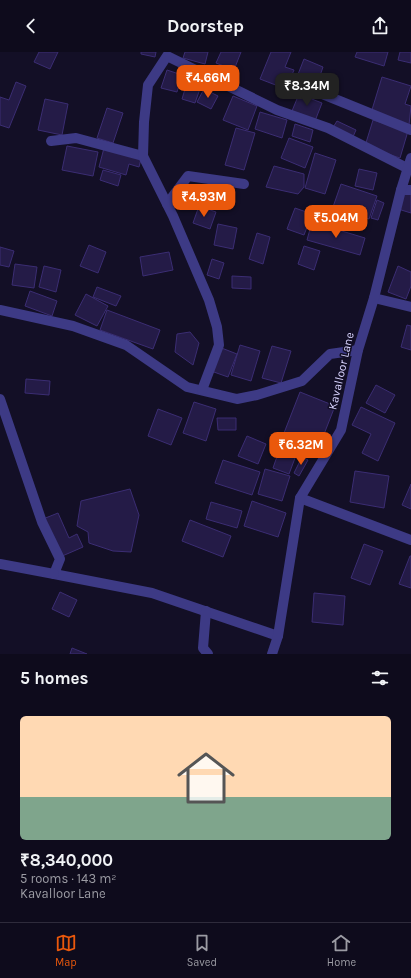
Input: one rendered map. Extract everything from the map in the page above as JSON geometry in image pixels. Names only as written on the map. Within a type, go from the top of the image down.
[{"type":"street","points":[[202,390],[219,345],[217,327],[209,300],[167,204],[143,156],[144,122],[148,84],[167,56],[277,110],[345,136],[407,168]]},
{"type":"street","points":[[320,93],[411,130]]},
{"type":"street","points":[[51,141],[76,138],[143,156]]},
{"type":"street","name":"Kavalloor Lane","points":[[272,654],[278,636],[300,498],[341,430],[358,350],[406,190],[407,168],[411,158]]},
{"type":"street","points":[[167,204],[188,176],[244,184]]},
{"type":"street","points":[[374,298],[411,307]]},
{"type":"street","points":[[0,310],[73,326],[126,345],[187,387],[237,399],[257,395],[302,381],[330,354],[358,350]]},
{"type":"street","points":[[0,399],[42,522],[60,559],[54,574]]},
{"type":"street","points":[[300,498],[411,540]]},
{"type":"street","points":[[0,564],[152,593],[278,636]]},
{"type":"street","points":[[206,612],[204,648],[208,654]]},
{"type":"building","points":[[39,52],[58,52],[50,69],[34,62]]},
{"type":"building","points":[[141,52],[156,52],[155,57],[141,54]]},
{"type":"building","points":[[185,52],[208,52],[205,64],[183,58]]},
{"type":"building","points":[[221,52],[241,52],[234,70],[216,63]]},
{"type":"building","points":[[271,52],[291,52],[285,67],[294,70],[286,89],[260,79]]},
{"type":"building","points":[[357,52],[388,52],[384,66],[355,57]]},
{"type":"building","points":[[400,52],[411,52],[411,63],[398,60]]},
{"type":"building","points":[[304,59],[323,67],[315,90],[295,82]]},
{"type":"building","points":[[167,70],[182,75],[177,92],[161,88]]},
{"type":"building","points":[[382,77],[411,86],[405,104],[411,106],[409,125],[371,113]]},
{"type":"building","points":[[188,79],[202,83],[195,103],[182,99]]},
{"type":"building","points":[[16,82],[26,86],[9,128],[0,125],[0,97],[9,100]]},
{"type":"building","points":[[204,89],[218,96],[211,109],[197,102]]},
{"type":"building","points":[[299,94],[322,103],[315,121],[292,111]]},
{"type":"building","points":[[233,96],[257,106],[248,130],[223,120]]},
{"type":"building","points":[[45,99],[68,104],[62,135],[38,130]]},
{"type":"building","points":[[107,108],[123,113],[113,143],[97,138]]},
{"type":"building","points":[[260,112],[287,120],[282,138],[255,129]]},
{"type":"building","points":[[373,120],[408,131],[400,158],[365,146]]},
{"type":"building","points":[[337,121],[356,130],[352,139],[332,129]]},
{"type":"building","points":[[295,124],[313,130],[310,142],[292,136]]},
{"type":"building","points":[[236,128],[255,133],[244,170],[225,165]]},
{"type":"building","points":[[289,138],[313,147],[305,168],[281,158]]},
{"type":"building","points":[[67,146],[98,152],[93,176],[62,170]]},
{"type":"building","points":[[104,148],[141,159],[139,167],[129,164],[126,175],[99,167]]},
{"type":"building","points":[[315,153],[336,160],[325,194],[305,188]]},
{"type":"building","points":[[274,166],[304,174],[304,187],[298,194],[266,187]]},
{"type":"building","points":[[359,169],[377,173],[373,190],[355,186]]},
{"type":"building","points":[[103,170],[121,175],[118,186],[100,180]]},
{"type":"building","points":[[341,184],[377,196],[369,219],[333,207]]},
{"type":"building","points":[[402,191],[411,193],[411,213],[398,209]]},
{"type":"building","points":[[377,200],[384,203],[378,220],[371,218]]},
{"type":"building","points":[[199,206],[216,212],[210,229],[193,223]]},
{"type":"building","points":[[295,208],[312,214],[304,235],[287,229]]},
{"type":"building","points":[[312,222],[365,238],[360,255],[307,240]]},
{"type":"building","points":[[218,224],[237,228],[233,249],[214,245]]},
{"type":"building","points":[[257,233],[270,237],[263,264],[249,259]]},
{"type":"building","points":[[89,245],[106,252],[98,273],[80,266]]},
{"type":"building","points":[[304,246],[320,251],[314,270],[298,264]]},
{"type":"building","points":[[0,247],[14,251],[9,267],[0,265]]},
{"type":"building","points":[[169,252],[173,270],[143,276],[140,257]]},
{"type":"building","points":[[212,259],[224,263],[219,279],[207,275]]},
{"type":"building","points":[[15,264],[37,267],[34,288],[12,285]]},
{"type":"building","points":[[44,266],[61,270],[56,292],[39,287]]},
{"type":"building","points":[[398,266],[411,272],[411,286],[406,299],[388,292]]},
{"type":"building","points":[[232,276],[251,277],[251,289],[232,288]]},
{"type":"building","points":[[97,287],[121,296],[116,306],[93,297]]},
{"type":"building","points":[[30,291],[57,301],[52,316],[25,306]]},
{"type":"building","points":[[86,294],[108,306],[97,326],[75,315]]},
{"type":"building","points":[[107,310],[160,330],[153,349],[100,330]]},
{"type":"building","points":[[407,325],[411,326],[411,350],[401,347]]},
{"type":"building","points":[[190,332],[199,343],[193,365],[175,352],[177,334]]},
{"type":"building","points":[[240,345],[260,351],[251,381],[231,375]]},
{"type":"building","points":[[272,346],[291,351],[281,383],[262,378]]},
{"type":"building","points":[[219,347],[237,354],[228,377],[211,371]]},
{"type":"building","points":[[26,379],[50,381],[49,395],[25,393]]},
{"type":"building","points":[[376,385],[395,395],[385,413],[366,403]]},
{"type":"building","points":[[300,392],[335,406],[319,447],[284,433]]},
{"type":"building","points":[[194,402],[216,409],[206,441],[183,433]]},
{"type":"building","points":[[361,407],[395,423],[378,461],[362,453],[371,434],[352,425]]},
{"type":"building","points":[[158,409],[182,418],[171,445],[148,436]]},
{"type":"building","points":[[217,418],[236,418],[236,430],[218,430]]},
{"type":"building","points":[[247,436],[266,444],[258,464],[238,456]]},
{"type":"building","points":[[281,445],[298,450],[289,474],[273,468]]},
{"type":"building","points":[[302,457],[308,460],[299,476],[294,473]]},
{"type":"building","points":[[223,460],[260,472],[252,495],[215,483]]},
{"type":"building","points":[[265,469],[290,476],[282,501],[258,494]]},
{"type":"building","points":[[355,471],[389,476],[384,508],[350,502]]},
{"type":"building","points":[[411,484],[411,509],[402,505]]},
{"type":"building","points":[[130,489],[139,515],[131,552],[113,551],[89,543],[88,532],[77,526],[81,501]]},
{"type":"building","points":[[252,501],[286,513],[278,537],[244,526]]},
{"type":"building","points":[[211,502],[242,511],[237,528],[206,519]]},
{"type":"building","points":[[58,513],[69,538],[77,534],[83,547],[60,557],[43,519]]},
{"type":"building","points":[[190,520],[231,536],[223,557],[182,541]]},
{"type":"building","points":[[364,544],[383,551],[370,585],[351,578]]},
{"type":"building","points":[[411,556],[411,588],[399,584]]},
{"type":"building","points":[[60,592],[77,600],[69,617],[52,609]]},
{"type":"building","points":[[314,593],[345,596],[343,625],[312,622]]},
{"type":"building","points":[[72,648],[87,654],[70,654]]}]
